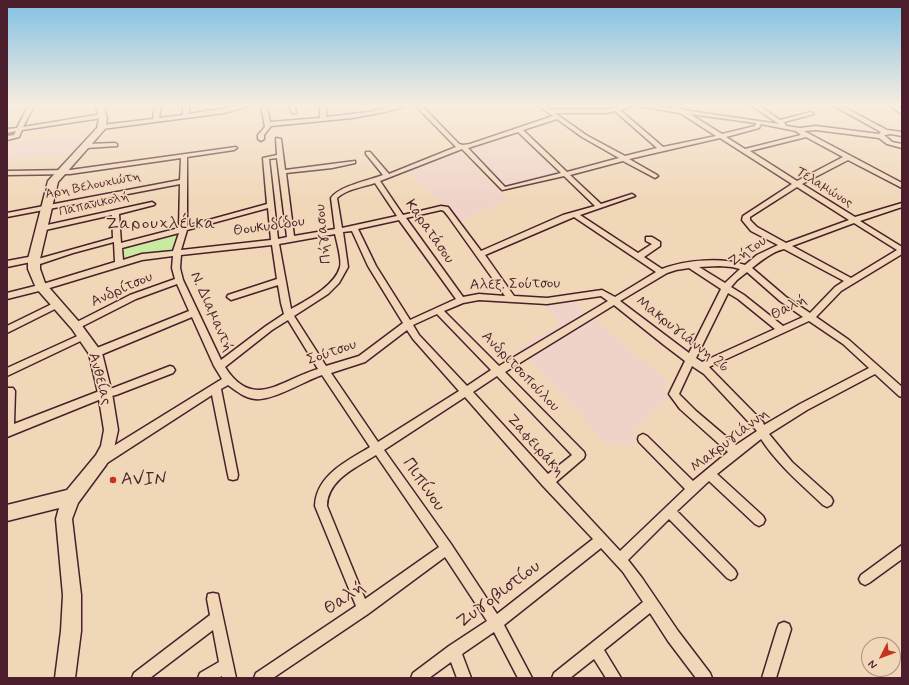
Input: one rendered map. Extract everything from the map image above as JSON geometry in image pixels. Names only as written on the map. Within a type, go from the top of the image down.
[{"type":"main road","points":[[34,261],[53,181],[86,146],[90,138]]},
{"type":"main road","name":"Ανθείας","points":[[34,261],[35,275],[42,287],[76,326],[95,353],[105,393],[111,430],[108,448],[101,460],[72,496],[64,519],[72,596],[72,631],[65,678]]},
{"type":"main road","points":[[7,513],[72,496]]},
{"type":"street","points":[[449,138],[456,145],[462,147],[504,190],[623,158],[711,138]]},
{"type":"street","name":"Πήγασου","points":[[219,366],[289,315],[332,288],[343,272],[344,267],[335,196],[346,190],[462,147],[492,138]]},
{"type":"street","points":[[528,138],[599,206]]},
{"type":"street","points":[[588,138],[655,176]]},
{"type":"street","points":[[649,138],[661,149]]},
{"type":"street","name":"Τελαμώνος","points":[[723,138],[902,250]]},
{"type":"street","points":[[744,151],[795,138]]},
{"type":"street","points":[[813,138],[902,186]]},
{"type":"street","points":[[886,138],[889,143],[902,146]]},
{"type":"street","points":[[278,139],[291,239]]},
{"type":"street","points":[[86,146],[115,146]]},
{"type":"street","points":[[7,174],[60,173],[234,148]]},
{"type":"street","points":[[368,153],[387,176]]},
{"type":"street","name":"Ν. Διαμαντή","points":[[184,155],[183,230],[177,252],[176,268],[194,313],[219,366],[228,380]]},
{"type":"street","name":"Πιπίνου","points":[[280,156],[266,158],[275,242],[281,281],[289,315],[377,449],[447,548],[496,623],[525,678]]},
{"type":"street","points":[[848,157],[797,185],[746,218],[749,224],[754,228],[850,281]]},
{"type":"street","points":[[282,172],[353,162]]},
{"type":"street","name":"Καρατάσου","points":[[376,179],[401,217],[461,300]]},
{"type":"street","name":"Άρη Βελουχιώτη","points":[[7,215],[47,207],[107,205],[184,181]]},
{"type":"street","points":[[512,299],[480,254],[574,214],[632,196]]},
{"type":"street","name":"Παπανικολή","points":[[42,229],[107,205],[115,212],[152,204]]},
{"type":"street","points":[[118,247],[271,205]]},
{"type":"street","name":"Ζήτου","points":[[736,452],[678,401],[674,394],[726,288],[734,278],[766,253],[875,212],[902,205]]},
{"type":"street","name":"Θουκυδίδου","points":[[7,296],[142,257],[275,242],[354,228],[441,208],[446,209],[451,214],[480,254]]},
{"type":"street","points":[[115,212],[119,264]]},
{"type":"street","points":[[574,214],[661,272]]},
{"type":"street","name":"Ζαφειράκη","points":[[354,228],[368,260],[416,337],[638,582],[673,636],[705,678]]},
{"type":"street","points":[[7,264],[34,261],[117,239]]},
{"type":"street","points":[[638,257],[657,244],[649,240]]},
{"type":"street","name":"Θαλή","points":[[701,367],[810,317],[819,310],[838,288],[902,250]]},
{"type":"street","points":[[363,609],[322,511],[321,502],[324,489],[335,477],[465,391],[661,272],[672,268],[728,263],[746,268],[759,276],[784,299],[846,342],[902,393]]},
{"type":"street","points":[[691,266],[741,297],[782,330]]},
{"type":"street","name":"Ανδρίτσου","points":[[76,326],[133,297],[180,280]]},
{"type":"street","points":[[231,297],[281,281]]},
{"type":"street","name":"Αλεξ. Σούτσου","points":[[461,300],[478,297],[554,300],[600,293],[606,294],[614,300]]},
{"type":"street","name":"Σούτσου","points":[[228,380],[250,394],[263,395],[324,370],[362,359],[408,324],[461,300]]},
{"type":"street","name":"Μακρυγιάννη 26","points":[[614,300],[667,343],[716,379],[754,418],[759,424],[762,434],[776,451],[827,501]]},
{"type":"street","points":[[7,330],[58,304]]},
{"type":"street","name":"Ανδριτσοπούλου","points":[[438,310],[580,456],[547,482]]},
{"type":"street","points":[[95,353],[194,313]]},
{"type":"street","points":[[7,372],[84,336]]},
{"type":"street","name":"Μακρυγιάννη","points":[[619,560],[669,511],[736,452],[802,407],[876,368]]},
{"type":"street","points":[[10,391],[8,432],[105,393],[113,392],[170,370]]},
{"type":"street","points":[[101,460],[228,380]]},
{"type":"street","points":[[216,388],[233,476]]},
{"type":"street","points":[[643,440],[694,489]]},
{"type":"street","points":[[710,475],[759,520]]},
{"type":"street","points":[[669,511],[731,574]]},
{"type":"street","name":"Ζυγοβιστίου","points":[[418,678],[454,651],[496,623],[601,540]]},
{"type":"street","name":"Θαλή","points":[[261,678],[363,609],[447,548]]},
{"type":"street","points":[[865,579],[902,551]]},
{"type":"street","points":[[204,678],[228,671],[213,599]]},
{"type":"street","points":[[559,678],[652,603]]},
{"type":"street","points":[[139,678],[217,618]]},
{"type":"street","points":[[769,678],[784,629]]},
{"type":"street","points":[[595,648],[614,678]]},
{"type":"street","points":[[454,651],[464,678]]},
{"type":"shaded area","points":[[53,138],[85,138],[71,154],[7,159],[7,142]]},
{"type":"shaded area","points":[[500,138],[522,138],[558,173],[506,186],[472,148]]},
{"type":"shaded area","points":[[459,150],[507,200],[460,220],[408,171]]},
{"type":"shaded area","points":[[576,300],[582,310],[670,382],[661,390],[669,398],[635,429],[632,445],[606,445],[570,403],[518,349],[560,324],[545,304]]},
{"type":"green space","points":[[183,230],[177,252],[119,264],[117,247]]},
{"type":"place","name":"AVIN","points":[[113,480]]},
{"type":"district","name":"Ζαρουχλέικα","points":[[161,224]]}]
